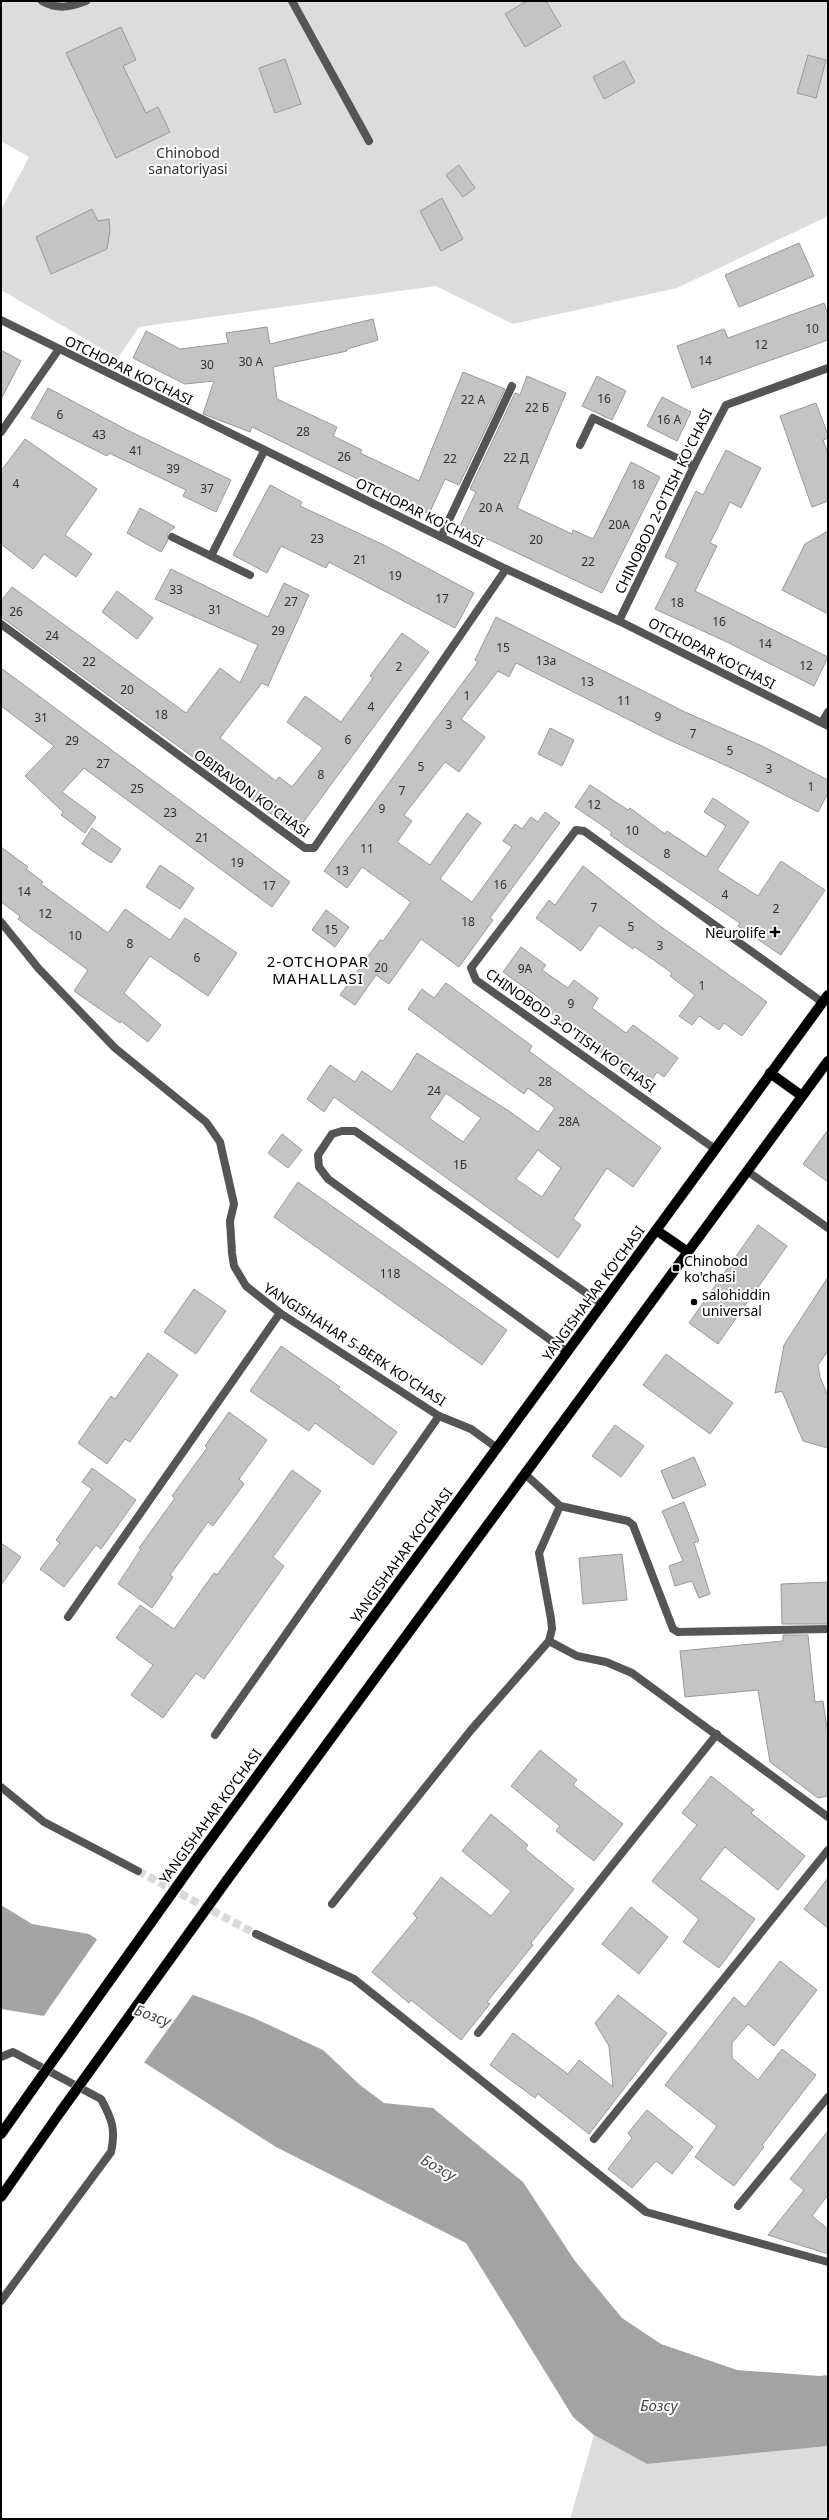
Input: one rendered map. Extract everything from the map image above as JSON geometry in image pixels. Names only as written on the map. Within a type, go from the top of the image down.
[{"type":"main road","name":"YANGISHAHAR KO‘CHASI","points":[[1,2134],[197,1858],[825,998]]},
{"type":"main road","points":[[1,2197],[227,1880],[828,1061]]},
{"type":"main road","points":[[770,1073],[802,1096]]},
{"type":"main road","points":[[656,1230],[688,1252]]},
{"type":"street","points":[[42,1],[53,7],[71,7],[86,1]]},
{"type":"street","points":[[292,1],[369,141]]},
{"type":"street","name":"OTCHOPAR KO'CHASI","points":[[1,320],[264,451],[506,569],[619,621],[825,724]]},
{"type":"street","points":[[1,432],[59,349]]},
{"type":"street","name":"CHINOBOD 2-O'TISH KO'CHASI","points":[[619,621],[694,466],[726,405],[828,368]]},
{"type":"street","points":[[441,537],[512,386]]},
{"type":"street","points":[[580,445],[593,418],[694,466]]},
{"type":"street","points":[[212,556],[264,451]]},
{"type":"street","points":[[172,537],[250,575]]},
{"type":"street","name":"OBIRAVON KO'CHASI","points":[[1,624],[305,848],[314,848],[506,569]]},
{"type":"street","points":[[825,724],[828,712]]},
{"type":"street","name":"CHINOBOD 3-O'TISH KO'CHASI","points":[[715,1149],[476,980],[471,968],[576,830],[584,831],[825,998]]},
{"type":"street","name":"YANGISHAHAR 5-BERK KO'CHASI","points":[[1,922],[39,970],[115,1048],[206,1122],[214,1132],[220,1142],[234,1204],[230,1221],[234,1266],[246,1286],[280,1313],[439,1416],[471,1429],[497,1448]]},
{"type":"street","points":[[567,1352],[328,1179],[319,1167],[318,1155],[332,1134],[342,1131],[355,1131],[602,1304]]},
{"type":"street","points":[[747,1171],[828,1228]]},
{"type":"street","points":[[68,1617],[280,1313]]},
{"type":"street","points":[[215,1735],[439,1416]]},
{"type":"street","points":[[525,1474],[560,1506],[628,1521],[633,1525],[673,1629],[678,1632],[828,1629]]},
{"type":"street","points":[[332,1904],[471,1730],[549,1641],[552,1629],[552,1619],[539,1553],[560,1506]]},
{"type":"street","points":[[549,1641],[577,1656],[606,1662],[632,1673],[828,1817]]},
{"type":"street","points":[[478,2032],[716,1734]]},
{"type":"street","points":[[1,1787],[44,1822],[138,1871]]},
{"type":"street","points":[[594,2139],[828,1850]]},
{"type":"street","points":[[256,1934],[354,1979],[646,2212],[828,2262]]},
{"type":"street","points":[[1,2057],[13,2052],[101,2099],[107,2110],[115,2134],[111,2152],[1,2301]]},
{"type":"street","points":[[738,2206],[828,2097]]},
{"type":"green space","name":"Chinobod sanatoriyasi","points":[[1,1],[828,1],[828,216],[677,288],[513,324],[436,286],[139,327],[118,358],[1,290],[1,210],[29,157],[1,141]]},
{"type":"green space","points":[[594,2435],[647,2464],[828,2446],[828,2519],[570,2519]]},
{"type":"water","name":"Бозсу","points":[[1,1905],[32,1924],[89,1934],[165,1984],[254,2018],[323,2050],[360,2085],[384,2103],[433,2108],[523,2182],[575,2261],[622,2318],[661,2344],[737,2370],[820,2376],[828,2375],[828,2446],[647,2464],[594,2435],[573,2417],[466,2243],[276,2147],[81,2022],[1,2009]]},
{"type":"pier","points":[[98,1938],[166,1983],[194,1993],[143,2064],[80,2024],[43,2017]]},
{"type":"building","points":[[527,1],[546,1],[561,26],[525,47],[505,14]]},
{"type":"building","points":[[121,27],[136,60],[123,66],[146,113],[158,107],[170,132],[116,158],[66,53]]},
{"type":"building","points":[[808,55],[826,60],[816,98],[797,93]]},
{"type":"building","points":[[285,59],[301,104],[275,113],[259,68]]},
{"type":"building","points":[[624,61],[635,82],[604,99],[593,77]]},
{"type":"building","points":[[459,165],[475,188],[463,197],[446,175]]},
{"type":"building","points":[[442,198],[463,239],[441,251],[420,211]]},
{"type":"building","points":[[92,209],[98,221],[109,219],[110,230],[107,249],[51,274],[36,237]]},
{"type":"building","points":[[799,243],[814,276],[739,307],[725,275]]},
{"type":"building","points":[[824,303],[828,314],[828,340],[692,388],[677,346],[724,329],[728,338]]},
{"type":"building","points":[[373,319],[378,340],[347,349],[347,351],[273,367],[277,399],[337,427],[333,436],[362,450],[360,453],[419,481],[463,372],[505,389],[459,485],[445,479],[429,514],[252,427],[250,432],[203,414],[214,381],[185,384],[133,358],[146,331],[180,349],[228,343],[226,333],[267,327],[270,344]]},
{"type":"building","points":[[1,350],[21,361],[1,399]]},
{"type":"building","points":[[527,376],[566,393],[517,508],[572,534],[573,530],[593,539],[631,462],[660,477],[602,593],[460,526],[476,492],[470,489],[515,393],[520,395]]},
{"type":"building","points":[[597,376],[626,391],[612,420],[582,406]]},
{"type":"building","points":[[48,388],[127,430],[231,480],[216,512],[183,496],[186,490],[109,453],[107,456],[31,418]]},
{"type":"building","points":[[662,397],[691,412],[677,441],[647,426]]},
{"type":"building","points":[[816,403],[828,435],[828,438],[823,440],[828,453],[828,501],[812,507],[780,416]]},
{"type":"building","points":[[25,439],[97,489],[65,535],[92,554],[76,577],[44,554],[33,569],[1,544],[1,471]]},
{"type":"building","points":[[726,450],[761,468],[741,508],[730,502],[710,543],[717,546],[695,591],[828,657],[814,686],[727,642],[655,609],[678,563],[665,557],[696,491],[703,495]]},
{"type":"building","points":[[270,485],[302,502],[300,506],[386,546],[474,593],[455,628],[329,562],[326,568],[281,546],[267,573],[233,555]]},
{"type":"building","points":[[140,508],[175,527],[167,534],[168,540],[161,552],[127,533]]},
{"type":"building","points":[[828,531],[828,614],[782,590],[805,544]]},
{"type":"building","points":[[171,569],[268,617],[284,583],[309,595],[268,686],[262,683],[220,738],[276,781],[279,777],[292,787],[323,748],[287,722],[305,696],[341,722],[373,678],[370,676],[402,633],[429,652],[296,832],[1,617],[1,601],[12,587],[186,713],[220,668],[240,683],[258,645],[155,599]]},
{"type":"building","points":[[117,591],[153,618],[137,639],[102,612]]},
{"type":"building","points":[[496,617],[685,712],[762,746],[828,780],[828,793],[818,812],[738,771],[665,738],[516,663],[509,677],[498,671],[461,719],[485,737],[459,772],[445,762],[404,815],[412,821],[397,842],[430,865],[467,813],[481,823],[440,879],[472,902],[512,847],[503,841],[515,824],[522,829],[531,817],[538,822],[545,812],[560,823],[490,918],[493,920],[459,967],[421,939],[389,984],[376,975],[355,1005],[340,995],[380,940],[383,941],[411,902],[362,867],[347,888],[324,871],[478,662],[475,660]]},
{"type":"building","points":[[1,668],[290,882],[272,907],[84,768],[62,792],[96,817],[85,833],[61,815],[63,812],[25,776],[54,746],[1,706]]},
{"type":"building","points":[[550,728],[574,740],[562,766],[538,754]]},
{"type":"building","points":[[590,785],[628,810],[630,808],[665,834],[667,831],[706,857],[726,826],[704,812],[713,798],[749,822],[717,870],[758,896],[781,861],[825,890],[781,955],[738,926],[740,923],[610,835],[612,832],[575,807]]},
{"type":"building","points":[[92,828],[121,849],[111,863],[82,844]]},
{"type":"building","points":[[1,847],[28,867],[26,869],[43,882],[41,884],[108,933],[125,909],[170,940],[185,918],[237,953],[208,996],[150,956],[124,993],[161,1025],[148,1042],[121,1021],[120,1023],[74,991],[88,970],[18,919],[20,916],[1,902]]},
{"type":"building","points":[[160,865],[194,888],[180,909],[146,887]]},
{"type":"building","points":[[583,866],[653,921],[767,1002],[742,1036],[724,1023],[719,1030],[699,1016],[692,1025],[679,1016],[695,995],[670,976],[672,973],[635,947],[633,949],[599,925],[581,951],[536,918],[549,900],[555,905]]},
{"type":"building","points":[[326,910],[349,927],[335,947],[312,930]]},
{"type":"building","points":[[521,947],[546,965],[542,970],[568,988],[574,980],[598,998],[592,1008],[626,1033],[633,1025],[678,1058],[664,1077],[657,1072],[648,1086],[575,1034],[577,1032],[543,1007],[546,1003],[503,972]]},
{"type":"building","points":[[446,983],[532,1046],[529,1051],[661,1148],[633,1187],[607,1168],[573,1219],[581,1225],[558,1258],[334,1097],[324,1112],[307,1099],[330,1065],[355,1082],[362,1071],[392,1092],[417,1053],[509,1111],[538,1132],[555,1108],[528,1088],[524,1094],[408,1009],[422,989],[434,998]],"holes":[[[446,1093],[481,1118],[463,1142],[429,1118]],[[538,1150],[561,1168],[542,1197],[516,1179]]]},
{"type":"building","points":[[828,1130],[828,1182],[803,1164]]},
{"type":"building","points":[[282,1134],[302,1150],[288,1168],[268,1153]]},
{"type":"building","points":[[298,1182],[507,1330],[482,1365],[274,1217]]},
{"type":"building","points":[[758,1225],[787,1246],[718,1344],[689,1323]]},
{"type":"building","points":[[828,1277],[828,1351],[818,1365],[820,1377],[828,1396],[828,1448],[803,1441],[782,1391],[775,1393],[784,1345]]},
{"type":"building","points":[[194,1289],[226,1311],[196,1354],[164,1332]]},
{"type":"building","points":[[281,1346],[340,1387],[338,1389],[397,1432],[373,1465],[315,1423],[309,1431],[250,1391]]},
{"type":"building","points":[[148,1353],[178,1375],[130,1442],[125,1439],[107,1464],[78,1443],[111,1396],[115,1399]]},
{"type":"building","points":[[666,1354],[733,1403],[710,1434],[643,1385]]},
{"type":"building","points":[[229,1412],[267,1440],[239,1479],[244,1484],[213,1526],[208,1522],[170,1575],[173,1577],[152,1608],[118,1584],[141,1549],[139,1548],[175,1498],[172,1496],[207,1448],[205,1446]]},
{"type":"building","points":[[615,1425],[644,1446],[621,1477],[592,1456]]},
{"type":"building","points":[[694,1457],[706,1485],[673,1499],[661,1471]]},
{"type":"building","points":[[92,1468],[136,1500],[101,1549],[96,1545],[64,1587],[40,1569],[60,1543],[56,1540],[92,1489],[82,1482]]},
{"type":"building","points":[[292,1470],[321,1491],[273,1557],[284,1566],[204,1679],[196,1673],[163,1718],[131,1695],[153,1665],[116,1638],[140,1605],[174,1629],[214,1573],[217,1575]]},
{"type":"building","points":[[684,1502],[699,1541],[694,1543],[710,1594],[699,1598],[692,1581],[675,1586],[669,1566],[683,1561],[662,1511]]},
{"type":"building","points":[[1,1543],[21,1557],[1,1585]]},
{"type":"building","points":[[622,1554],[627,1600],[583,1604],[579,1558]]},
{"type":"building","points":[[828,1582],[828,1624],[782,1624],[781,1584]]},
{"type":"building","points":[[783,1635],[808,1635],[815,1702],[823,1701],[828,1735],[828,1796],[818,1798],[770,1762],[758,1690],[685,1697],[680,1651],[783,1641]]},
{"type":"building","points":[[540,1750],[577,1780],[573,1785],[623,1824],[594,1861],[556,1831],[560,1826],[511,1786]]},
{"type":"building","points":[[711,1776],[754,1810],[751,1813],[805,1856],[778,1890],[725,1847],[700,1879],[755,1919],[719,1968],[683,1942],[699,1919],[652,1881],[697,1825],[682,1813]]},
{"type":"building","points":[[491,1814],[528,1845],[525,1849],[574,1889],[531,1943],[533,1945],[487,2002],[490,2004],[461,2040],[411,2000],[409,2003],[372,1972],[417,1918],[413,1914],[441,1877],[491,1916],[511,1891],[462,1851]]},
{"type":"building","points":[[828,1878],[828,1928],[804,1909]]},
{"type":"building","points":[[631,1907],[668,1937],[639,1974],[602,1944]]},
{"type":"building","points":[[780,1961],[817,1990],[774,2046],[748,2024],[732,2043],[732,2058],[758,2080],[782,2049],[816,2075],[762,2145],[764,2147],[734,2186],[695,2157],[717,2126],[665,2085],[734,1997],[745,2007]]},
{"type":"building","points":[[618,1995],[667,2033],[589,2134],[538,2094],[535,2098],[490,2065],[513,2033],[568,2074],[579,2060],[613,2087],[609,2046],[595,2023]]},
{"type":"building","points":[[647,2110],[693,2147],[672,2174],[656,2161],[632,2188],[608,2169],[632,2138],[628,2133]]},
{"type":"building","points":[[828,2131],[828,2195],[812,2216],[828,2229],[828,2254],[768,2235],[804,2190],[790,2179]]},
{"type":"tunnel","points":[[138,1871],[256,1934]]},
{"type":"place","name":"Neurolife","points":[[775,932]]},
{"type":"place","name":"Chinobod ko'chasi","points":[[676,1268]]},
{"type":"place","name":"salohiddin universal","points":[[694,1302]]},
{"type":"district","name":"2-OTCHOPAR MAHALLASI","points":[[318,970]]}]
